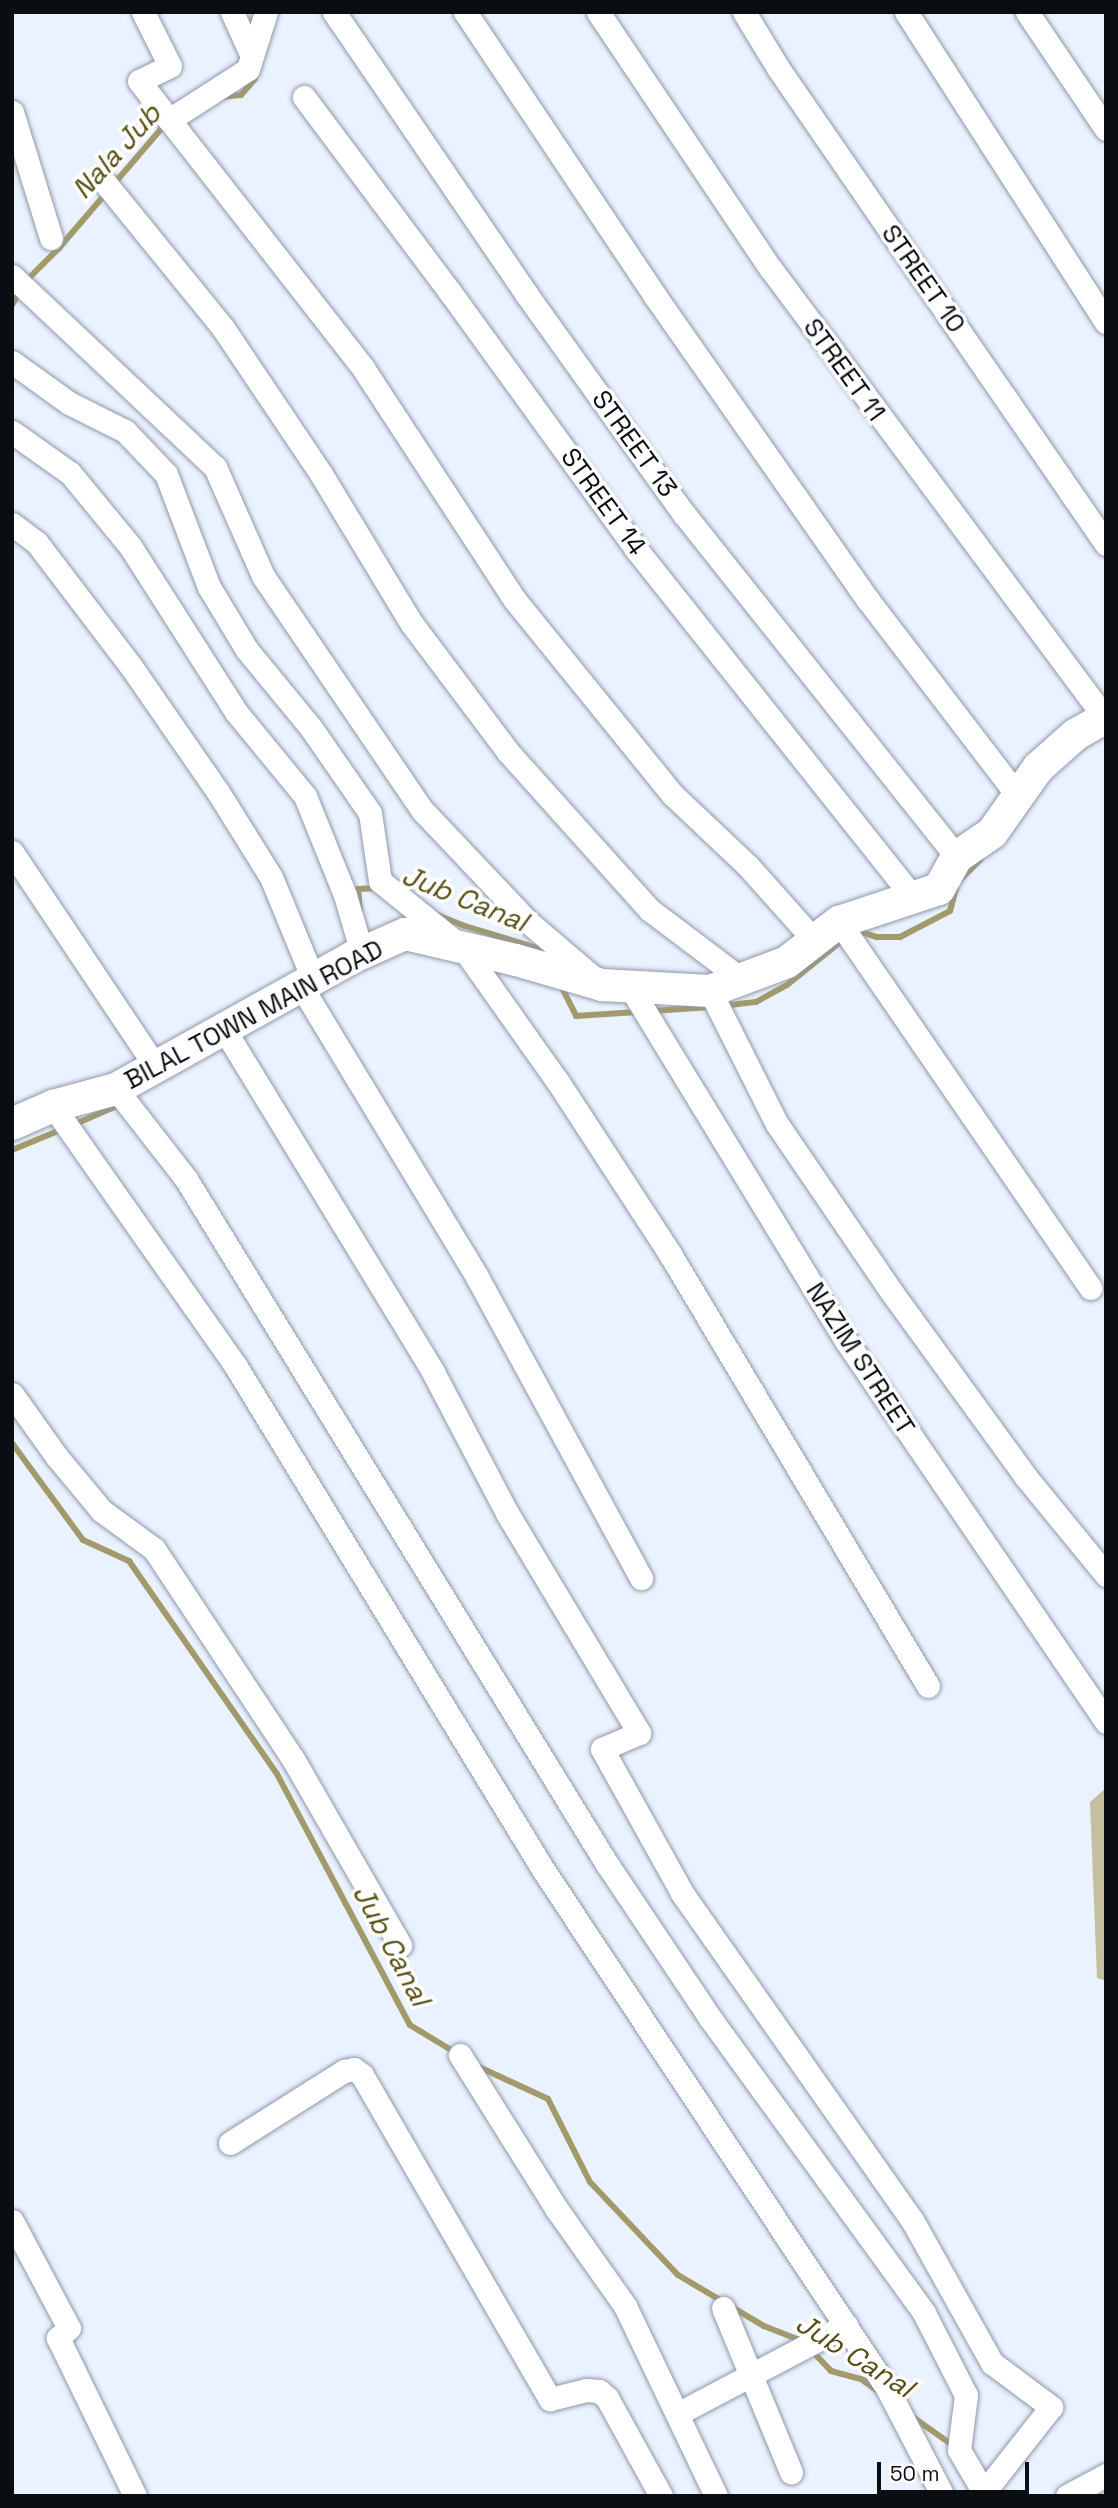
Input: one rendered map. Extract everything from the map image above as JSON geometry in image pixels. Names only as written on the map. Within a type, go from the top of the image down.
[{"type":"street","points":[[143,12],[170,66],[139,82],[363,368],[514,599],[673,795],[748,866],[814,940]]},
{"type":"street","points":[[232,12],[252,56]]},
{"type":"street","points":[[169,120],[248,69],[266,12]]},
{"type":"street","name":"STREET 13","points":[[334,12],[527,295],[684,514],[957,857]]},
{"type":"street","points":[[465,12],[655,296],[868,600],[1018,796]]},
{"type":"street","name":"STREET 11","points":[[597,12],[779,280],[1105,718]]},
{"type":"street","name":"STREET 10","points":[[744,12],[778,68],[1106,544]]},
{"type":"street","points":[[906,12],[1106,322]]},
{"type":"street","points":[[1027,12],[1106,129]]},
{"type":"street","name":"STREET 14","points":[[304,97],[450,292],[636,549],[914,899]]},
{"type":"street","points":[[12,112],[51,238]]},
{"type":"street","points":[[106,184],[223,328],[321,474],[412,624],[508,752],[650,910],[740,978]]},
{"type":"street","name":"NAZIM STREET","points":[[12,276],[215,467],[263,576],[424,811],[527,921],[616,986],[847,1342],[1106,1722]]},
{"type":"street","points":[[12,362],[69,403],[125,431],[166,474],[215,597],[247,650],[311,728],[370,813],[380,881],[463,948],[558,1082],[670,1254],[928,1686]]},
{"type":"street","points":[[12,432],[70,473],[130,546],[236,712],[305,796],[345,895],[362,953]]},
{"type":"street","points":[[12,524],[37,543],[130,666],[218,792],[271,877],[307,983],[477,1277],[641,1578]]},
{"type":"street","name":"BILAL TOWN MAIN ROAD","points":[[12,1124],[53,1107],[116,1089],[362,953],[405,934],[616,986],[710,991],[787,962],[839,922],[939,889],[957,857],[992,833],[1038,768],[1075,735],[1105,718]]},
{"type":"street","points":[[12,852],[156,1067]]},
{"type":"street","points":[[839,922],[1091,1288]]},
{"type":"street","points":[[710,991],[777,1124],[893,1294],[1017,1465],[1106,1575]]},
{"type":"street","points":[[116,1089],[186,1179],[607,1864],[710,2018],[924,2312],[966,2395],[959,2450],[985,2494],[1051,2407],[992,2363],[912,2220],[682,1894],[602,1749],[639,1733],[507,1513],[433,1372],[224,1029]]},
{"type":"street","points":[[53,1107],[235,1366],[544,1871],[846,2325],[908,2425],[943,2496]]},
{"type":"street","points":[[12,1394],[57,1457],[102,1510],[154,1549],[293,1759],[400,1945]]},
{"type":"street","points":[[460,2055],[558,2211],[625,2306],[679,2413],[716,2496]]},
{"type":"street","points":[[230,2143],[344,2071],[354,2069],[362,2075],[550,2399],[586,2390],[599,2391],[607,2398],[661,2496]]},
{"type":"street","points":[[12,2221],[69,2328],[58,2337],[135,2496]]},
{"type":"street","points":[[723,2308],[791,2472]]},
{"type":"street","points":[[679,2413],[846,2325]]},
{"type":"street","points":[[1067,2496],[1106,2474]]},
{"type":"shaded area","points":[[1106,1788],[1106,1981],[1097,1978],[1090,1802]]},
{"type":"waterway","name":"Nala Jub","points":[[218,97],[241,95],[254,80],[257,71]]},
{"type":"waterway","name":"Nala Jub","points":[[25,282],[59,248],[166,123]]},
{"type":"waterway","name":"Nala Jub","points":[[12,305],[20,291]]},
{"type":"waterway","name":"Jub Canal","points":[[961,879],[980,860]]},
{"type":"waterway","name":"Jub Canal","points":[[360,911],[358,889],[378,888]]},
{"type":"waterway","name":"Jub Canal","points":[[855,930],[877,937],[900,937],[950,911],[956,889]]},
{"type":"waterway","name":"Jub Canal","points":[[435,914],[540,949],[544,956]]},
{"type":"waterway","name":"Jub Canal","points":[[722,1006],[756,1002],[787,985],[844,939]]},
{"type":"waterway","name":"Jub Canal","points":[[560,984],[576,1016],[637,1012]]},
{"type":"waterway","name":"Jub Canal","points":[[652,1011],[711,1007]]},
{"type":"waterway","name":"Jub Canal","points":[[73,1125],[121,1104]]},
{"type":"waterway","name":"Jub Canal","points":[[12,1150],[63,1129]]},
{"type":"waterway","name":"Jub Canal","points":[[12,1443],[83,1540],[129,1561],[277,1774],[410,2025],[456,2053]]},
{"type":"waterway","name":"Jub Canal","points":[[477,2066],[548,2099],[590,2182],[678,2275],[764,2326],[802,2341]]},
{"type":"waterway","name":"Jub Canal","points":[[810,2349],[831,2371],[861,2379],[879,2392]]},
{"type":"waterway","name":"Jub Canal","points":[[910,2415],[955,2447]]}]
